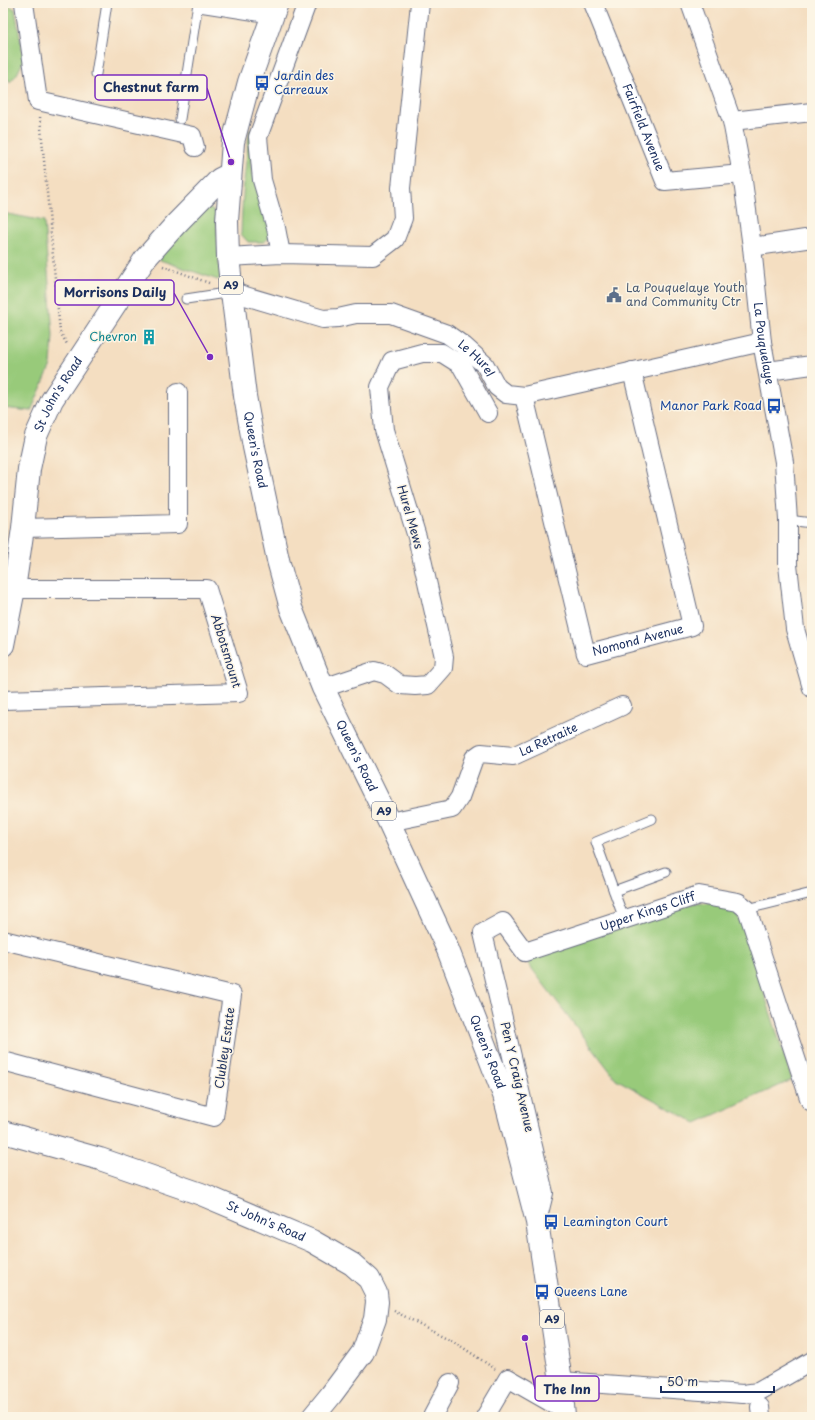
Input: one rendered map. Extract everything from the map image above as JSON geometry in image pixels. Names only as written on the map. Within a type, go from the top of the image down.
[{"type":"main road","name":"A9","points":[[230,174],[233,142],[249,82],[275,9]]},
{"type":"main road","name":"Queen's Road","points":[[230,174],[227,221],[228,257],[232,292],[245,396],[254,448],[278,560],[292,608],[322,688],[389,822],[448,950],[504,1095],[538,1222],[561,1381],[564,1414]]},
{"type":"main road","name":"St John's Road","points":[[3,644],[10,585],[23,528],[29,468],[36,436],[52,400],[145,259],[176,224],[220,179],[230,174]]},
{"type":"main road","name":"St John's Road","points":[[3,1132],[100,1159],[201,1194],[312,1241],[358,1268],[369,1279],[376,1293],[377,1302],[375,1319],[363,1352],[313,1417]]},
{"type":"street","points":[[24,3],[38,101],[192,136],[195,147]]},
{"type":"street","points":[[206,3],[275,9]]},
{"type":"street","points":[[281,254],[276,228],[262,180],[258,137],[308,3]]},
{"type":"street","points":[[228,257],[281,254],[373,256],[394,239],[403,218],[401,188],[420,3]]},
{"type":"street","name":"Fairfield Avenue","points":[[593,3],[665,181],[742,174]]},
{"type":"street","name":"La Pouquelaye","points":[[690,3],[732,121],[742,174],[752,247],[762,342],[784,462],[788,520],[788,565],[795,630],[812,688]]},
{"type":"street","points":[[732,121],[812,112]]},
{"type":"street","points":[[752,247],[812,238]]},
{"type":"street","name":"Le Hurel","points":[[232,292],[323,319],[338,318],[356,314],[391,314],[447,334],[464,346],[485,365],[497,387],[506,394],[524,396],[762,342]]},
{"type":"street","name":"Hurel Mews","points":[[322,688],[374,671],[385,674],[400,685],[415,686],[428,684],[443,668],[444,657],[417,536],[384,430],[380,386],[392,361],[422,353],[442,353],[461,365],[488,413]]},
{"type":"street","points":[[768,371],[812,365]]},
{"type":"street","name":"Nomond Avenue","points":[[524,396],[586,654],[692,626],[632,371]]},
{"type":"street","points":[[23,528],[178,524],[178,392]]},
{"type":"street","name":"Abbotsmount","points":[[3,700],[239,693],[207,589],[10,585]]},
{"type":"street","name":"La Retraite","points":[[389,822],[452,810],[460,797],[474,758],[481,752],[513,756],[622,706]]},
{"type":"street","name":"Upper Kings Cliff","points":[[483,933],[503,922],[525,952],[699,895],[738,902],[747,910]]},
{"type":"street","points":[[747,910],[810,1100],[812,1099]]},
{"type":"street","name":"Pen Y Craig Avenue","points":[[483,933],[544,1193],[538,1222]]},
{"type":"street","name":"Clubley Estate","points":[[3,940],[232,995],[214,1117],[3,1061]]},
{"type":"street","points":[[561,1381],[743,1394],[758,1392],[812,1361]]},
{"type":"street","points":[[485,1417],[508,1378],[564,1414]]},
{"type":"street","points":[[432,1417],[450,1383]]},
{"type":"lane","points":[[96,74],[107,3]]},
{"type":"lane","points":[[180,119],[206,3]]},
{"type":"lane","points":[[186,299],[232,292]]},
{"type":"lane","points":[[788,520],[812,523]]},
{"type":"lane","points":[[624,919],[596,842],[652,819]]},
{"type":"lane","points":[[614,891],[666,872]]},
{"type":"lane","points":[[747,910],[812,893]]},
{"type":"path","points":[[38,101],[60,332],[78,360]]},
{"type":"path","points":[[3,124],[10,124]]},
{"type":"path","points":[[145,259],[232,292]]},
{"type":"path","points":[[377,1302],[453,1341],[508,1378]]},
{"type":"green space","points":[[10,6],[15,9],[24,60],[17,74],[10,82],[3,72],[3,7]]},
{"type":"green space","points":[[250,130],[254,131],[251,151],[251,168],[272,232],[269,238],[264,242],[248,242],[241,234],[244,182]]},
{"type":"green space","points":[[204,208],[209,208],[214,211],[216,215],[220,278],[218,280],[160,260],[158,254]]},
{"type":"green space","points":[[3,213],[44,221],[53,335],[51,365],[31,411],[3,408]]},
{"type":"green space","points":[[695,903],[715,904],[736,912],[745,933],[792,1080],[696,1123],[616,1079],[526,961],[586,938]]},
{"type":"place","name":"Jardin des Carreaux","points":[[262,83]]},
{"type":"place","name":"Chestnut farm","points":[[231,162]]},
{"type":"place","name":"La Pouquelaye Youth and Community Ctr","points":[[614,295]]},
{"type":"place","name":"Chevron","points":[[149,337]]},
{"type":"place","name":"Morrisons Daily","points":[[210,357]]},
{"type":"place","name":"Manor Park Road","points":[[774,406]]},
{"type":"place","name":"Leamington Court","points":[[551,1222]]},
{"type":"place","name":"Queens Lane","points":[[542,1292]]},
{"type":"place","name":"The Inn","points":[[525,1338]]}]
